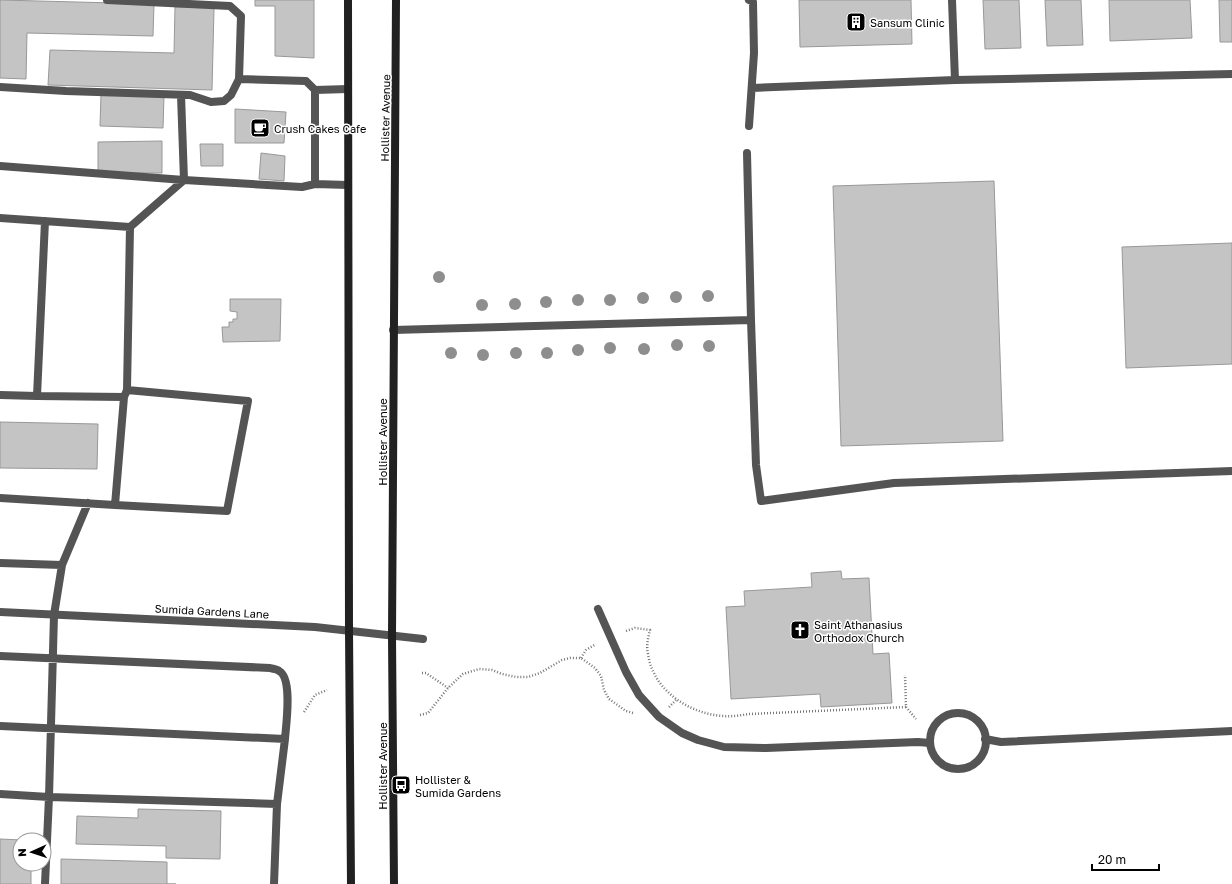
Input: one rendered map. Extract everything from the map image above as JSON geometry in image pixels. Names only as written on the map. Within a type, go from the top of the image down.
[{"type":"main road","points":[[348,0],[348,631],[351,884]]},
{"type":"main road","name":"Hollister Avenue","points":[[394,884],[392,636],[396,0]]},
{"type":"street","points":[[0,87],[66,91],[190,95],[211,102],[224,101],[231,95],[239,79],[241,16],[230,6],[107,0]]},
{"type":"street","points":[[749,0],[753,2],[754,53],[749,126]]},
{"type":"street","points":[[952,0],[955,80]]},
{"type":"street","points":[[752,88],[955,80],[1232,74]]},
{"type":"street","points":[[239,79],[306,81],[315,90],[315,184]]},
{"type":"street","points":[[315,90],[348,90]]},
{"type":"street","points":[[181,95],[184,180]]},
{"type":"street","points":[[747,153],[750,320],[756,465],[761,501],[894,483],[1232,471]]},
{"type":"street","points":[[0,166],[184,180],[302,186],[315,184],[348,185]]},
{"type":"street","points":[[0,218],[130,226],[184,180]]},
{"type":"street","points":[[37,396],[45,221]]},
{"type":"street","points":[[115,505],[126,393],[130,226]]},
{"type":"street","points":[[393,330],[750,320]]},
{"type":"street","points":[[0,395],[37,396],[126,393],[248,401],[227,511],[0,498]]},
{"type":"street","points":[[45,884],[54,615],[62,565],[88,503]]},
{"type":"street","points":[[0,563],[62,565]]},
{"type":"street","points":[[598,609],[626,672],[639,695],[659,717],[682,733],[698,740],[724,748],[766,748],[918,742],[930,744]]},
{"type":"street","name":"Sumida Gardens Lane","points":[[0,612],[315,627],[423,638]]},
{"type":"street","points":[[0,656],[270,668],[280,671],[285,676],[288,689],[285,739],[277,804],[274,884]]},
{"type":"street","points":[[958,714],[966,715],[974,719],[981,726],[985,734],[985,739],[983,752],[978,760],[971,766],[962,769],[954,769],[945,766],[937,760],[932,752],[930,744],[931,734],[941,719],[949,715],[958,714]]},
{"type":"street","points":[[0,726],[285,739]]},
{"type":"street","points":[[985,739],[1002,742],[1232,731]]},
{"type":"street","points":[[0,794],[277,804]]},
{"type":"path","points":[[626,631],[635,628],[650,630],[647,654],[651,669],[659,682],[676,700],[706,714],[736,716],[750,714],[906,707]]},
{"type":"path","points":[[581,658],[586,650],[596,644]]},
{"type":"path","points":[[420,715],[428,713],[448,688],[464,674],[479,669],[492,670],[516,677],[528,677],[540,673],[562,660],[581,658],[595,668],[601,676],[604,690],[609,699],[626,711],[632,712],[638,717]]},
{"type":"path","points":[[422,673],[426,673],[448,688]]},
{"type":"path","points":[[905,675],[906,707],[916,719]]},
{"type":"path","points":[[668,708],[676,700]]},
{"type":"building","points":[[0,0],[154,4],[153,36],[27,33],[26,79],[0,78]]},
{"type":"building","points":[[255,0],[314,0],[314,58],[275,56],[275,6],[255,6]]},
{"type":"building","name":"Sansum Clinic","points":[[799,0],[911,0],[912,44],[800,47]]},
{"type":"building","points":[[983,0],[1019,0],[1021,48],[985,49]]},
{"type":"building","points":[[1045,0],[1081,0],[1083,45],[1047,46]]},
{"type":"building","points":[[1109,0],[1190,0],[1192,38],[1110,41]]},
{"type":"building","points":[[1219,0],[1232,0],[1232,42],[1220,42]]},
{"type":"building","points":[[175,7],[214,8],[212,90],[48,85],[50,50],[174,53]]},
{"type":"building","points":[[101,94],[164,96],[163,128],[100,126]]},
{"type":"building","name":"Crush Cakes Cafe","points":[[235,109],[286,112],[284,143],[235,143]]},
{"type":"building","points":[[162,141],[162,173],[98,173],[98,142]]},
{"type":"building","points":[[200,144],[223,144],[223,166],[201,166]]},
{"type":"building","points":[[261,153],[285,156],[284,181],[259,179]]},
{"type":"building","points":[[994,181],[1003,441],[841,446],[833,186]]},
{"type":"building","points":[[1232,243],[1232,364],[1126,368],[1122,247]]},
{"type":"building","points":[[230,299],[281,299],[280,341],[223,342],[222,327],[229,327],[229,322],[233,322],[233,319],[237,319],[237,312],[230,311]]},
{"type":"building","points":[[0,422],[98,424],[97,469],[0,468]]},
{"type":"building","name":"Saint Athanasius Orthodox Church","points":[[841,571],[842,579],[869,578],[873,654],[889,653],[892,703],[821,707],[820,694],[731,699],[726,607],[745,606],[744,591],[812,587],[811,573]]},
{"type":"building","points":[[138,809],[221,811],[220,859],[166,858],[166,846],[76,844],[77,816],[138,818]]},
{"type":"building","points":[[0,839],[12,840],[12,872],[31,872],[31,884],[0,884]]},
{"type":"building","points":[[61,859],[167,862],[167,884],[61,884]]},
{"type":"place","name":"Sansum Clinic","points":[[856,22]]},
{"type":"place","name":"Crush Cakes Cafe","points":[[260,128]]},
{"type":"place","name":"Saint Athanasius Orthodox Church","points":[[800,630]]},
{"type":"place","name":"Hollister & Sumida Gardens","points":[[401,785]]}]
